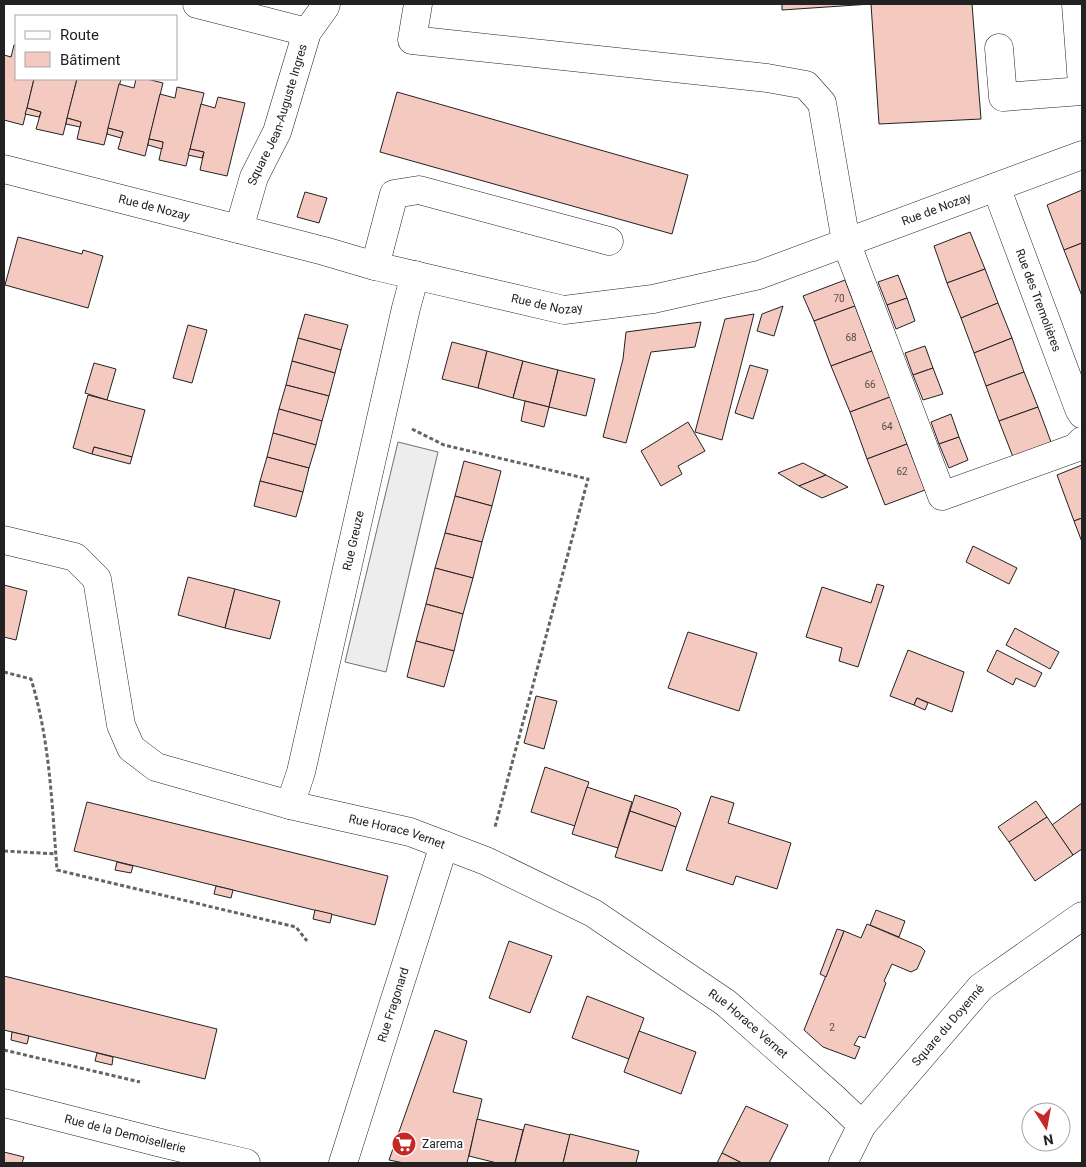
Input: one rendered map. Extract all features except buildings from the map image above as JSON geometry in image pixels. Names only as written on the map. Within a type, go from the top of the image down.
[{"type":"street","points":[[197,4],[308,32]]},
{"type":"street","name":"Square Jean-Auguste Ingres","points":[[239,229],[254,177],[277,132],[308,32],[326,4]]},
{"type":"street","points":[[418,4],[412,40],[767,78],[806,85],[822,103],[846,242],[942,496],[1075,448],[1082,440]]},
{"type":"street","points":[[1079,21],[1082,84]]},
{"type":"street","points":[[999,48],[1003,97],[1082,90]]},
{"type":"street","name":"Rue de Nozay","points":[[4,169],[324,251],[375,266],[564,310],[652,299],[758,274],[1082,155]]},
{"type":"street","name":"Rue des Tremolières","points":[[996,187],[1082,414]]},
{"type":"street","points":[[375,266],[394,194],[419,190],[609,241]]},
{"type":"street","name":"Rue Greuze","points":[[290,805],[301,772],[415,275]]},
{"type":"street","name":"Rue Horace Vernet","points":[[4,540],[75,558],[97,579],[121,725],[131,748],[156,767],[290,805],[410,832],[486,861],[592,913],[726,1003],[862,1125]]},
{"type":"street","name":"Rue Fragonard","points":[[343,1163],[444,845]]},
{"type":"street","name":"Square du Doyenné","points":[[843,1163],[862,1125],[981,987],[1082,916]]},
{"type":"street","name":"Rue de la Demoisellerie","points":[[4,1103],[246,1163]]},
{"type":"path","points":[[405,426],[444,446],[588,479],[494,830]]},
{"type":"path","points":[[4,672],[31,679],[47,756],[57,870],[296,927],[307,941]]},
{"type":"path","points":[[4,851],[56,854]]},
{"type":"path","points":[[4,1050],[140,1082]]},
{"type":"shaded area","points":[[398,442],[438,452],[386,672],[345,662]]},
{"type":"place","name":"Zarema","points":[[404,1144]]}]
